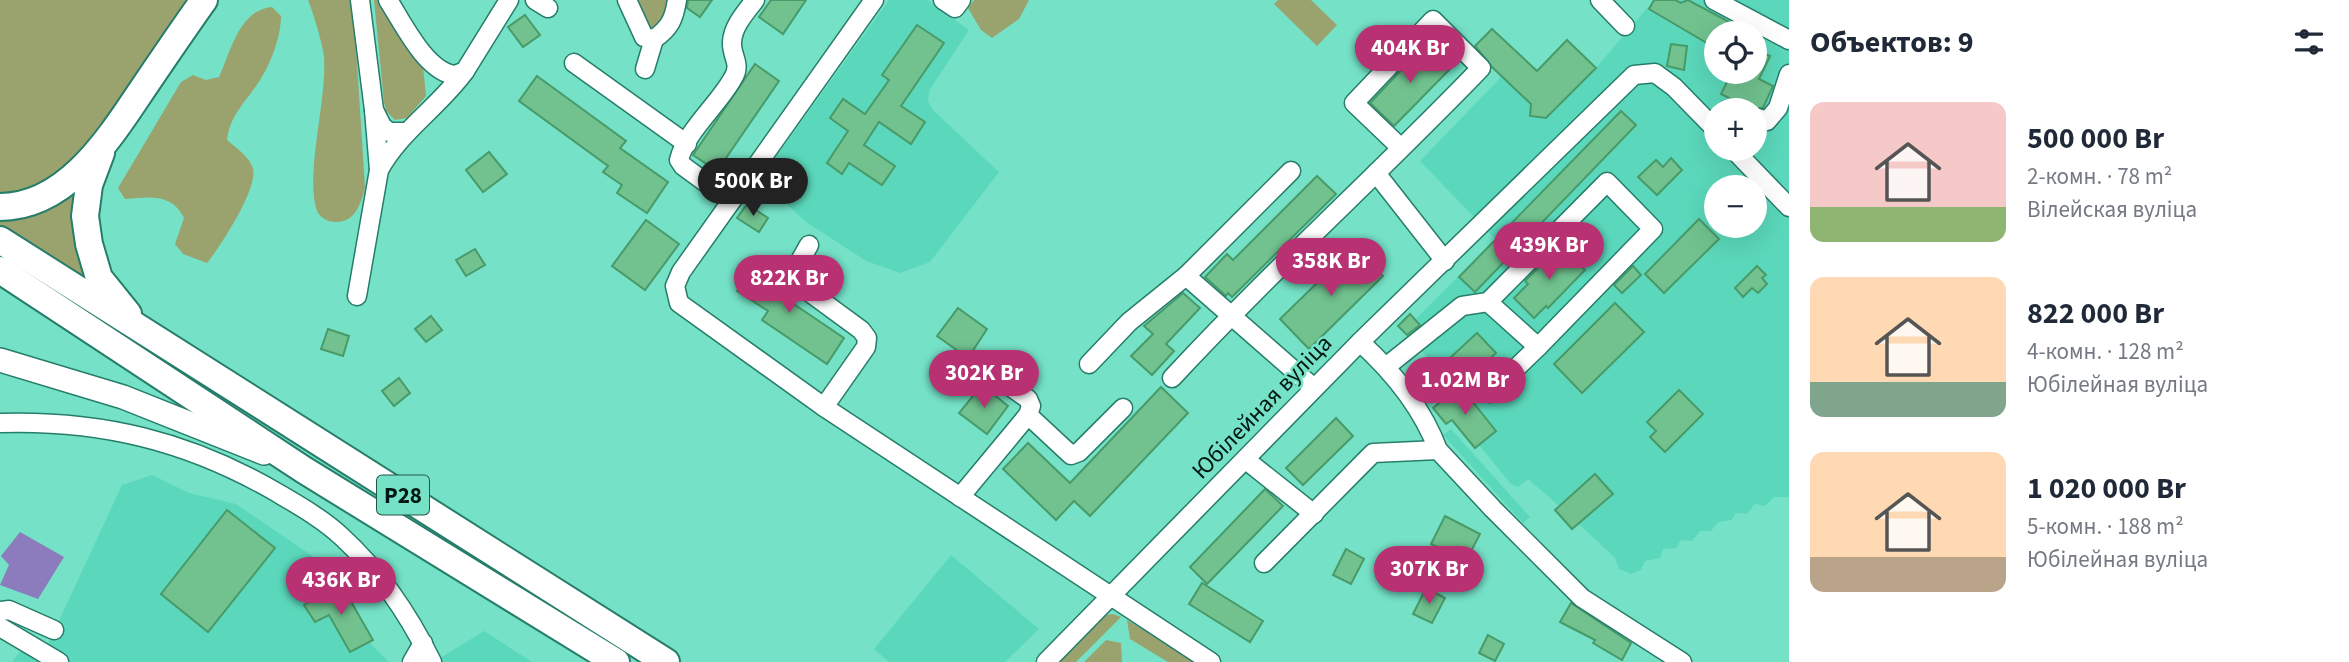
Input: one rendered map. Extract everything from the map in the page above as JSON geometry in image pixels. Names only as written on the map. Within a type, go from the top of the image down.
[{"type":"highway","points":[[0,206],[31,201],[55,190],[104,145],[204,0]]},
{"type":"highway","points":[[104,145],[89,185],[85,216],[89,244],[99,278],[141,329]]},
{"type":"highway","name":"Р28","points":[[0,240],[666,662]]},
{"type":"highway","name":"Р28","points":[[0,270],[304,470],[616,662]]},
{"type":"main road","points":[[0,360],[123,397],[304,470]]},
{"type":"street","points":[[357,296],[379,170],[360,0]]},
{"type":"street","points":[[388,0],[426,58],[435,77],[432,99],[424,115]]},
{"type":"street","points":[[379,170],[387,154],[406,132],[452,90],[509,0]]},
{"type":"street","points":[[627,0],[644,37],[654,39]]},
{"type":"street","points":[[645,69],[654,39],[668,30],[674,19],[677,0]]},
{"type":"street","points":[[731,201],[682,166],[679,160],[687,144],[735,76],[738,61],[731,46],[734,29],[755,0]]},
{"type":"street","points":[[874,0],[681,272],[675,286],[679,303],[717,333],[824,407],[1211,662]]},
{"type":"street","points":[[943,0],[955,8],[961,0]]},
{"type":"street","points":[[1600,0],[1625,26]]},
{"type":"street","points":[[1714,0],[1789,40]]},
{"type":"street","points":[[1172,378],[1232,314],[1376,173],[1401,148],[1481,68],[1433,20],[1354,103],[1401,148]]},
{"type":"street","points":[[426,58],[446,74],[455,75],[466,71]]},
{"type":"street","points":[[573,63],[687,144]]},
{"type":"street","points":[[1360,342],[1634,75],[1655,73],[1704,110]]},
{"type":"street","points":[[1767,121],[1774,115],[1789,74]]},
{"type":"street","points":[[374,110],[382,126],[389,132],[406,132]]},
{"type":"street","points":[[1745,161],[1789,207]]},
{"type":"street","points":[[1089,364],[1129,322],[1186,276],[1291,171]]},
{"type":"street","points":[[1376,173],[1445,261]]},
{"type":"street","points":[[1387,366],[1462,306],[1488,302],[1606,182],[1653,229],[1490,393]]},
{"type":"street","points":[[809,245],[796,268],[801,286],[861,330],[867,338],[866,347],[824,407]]},
{"type":"street","points":[[1186,276],[1314,388]]},
{"type":"street","points":[[1488,302],[1538,347]]},
{"type":"street","name":"Юбілейная вуліца","points":[[1046,662],[1360,342],[1387,366],[1428,425],[1438,450],[1582,598],[1682,662]]},
{"type":"street","points":[[960,497],[1028,415],[1031,406],[1028,399],[991,373]]},
{"type":"street","points":[[1028,415],[1072,455],[1079,452],[1123,408]]},
{"type":"street","points":[[0,423],[84,425],[187,448],[233,467],[290,500],[341,535],[374,571],[413,656],[432,662]]},
{"type":"street","points":[[1264,563],[1373,453],[1438,450]]},
{"type":"street","points":[[1246,460],[1314,514]]},
{"type":"street","points":[[0,611],[9,610],[54,630]]},
{"type":"street","points":[[0,627],[59,662]]},
{"type":"shaded area","points":[[0,0],[191,0],[134,88],[58,180],[0,199]]},
{"type":"shaded area","points":[[308,0],[353,0],[365,188],[356,211],[341,222],[326,220],[316,208],[313,174],[323,94],[324,57]]},
{"type":"shaded area","points":[[374,0],[378,0],[423,66],[426,96],[407,118],[395,120],[386,111]]},
{"type":"shaded area","points":[[637,0],[671,0],[659,28],[648,29]]},
{"type":"shaded area","points":[[889,0],[928,0],[969,30],[929,91],[928,101],[933,110],[999,172],[930,262],[900,273],[866,261],[806,222],[760,179]]},
{"type":"shaded area","points":[[974,0],[1029,0],[1019,19],[992,38],[981,30],[968,8]]},
{"type":"shaded area","points":[[1278,0],[1311,0],[1337,25],[1317,46],[1274,4]]},
{"type":"shaded area","points":[[1654,0],[1789,0],[1789,497],[1774,497],[1765,506],[1755,504],[1747,514],[1736,513],[1732,520],[1718,522],[1711,531],[1700,531],[1692,541],[1681,540],[1676,548],[1663,549],[1660,558],[1645,561],[1641,570],[1631,574],[1619,569],[1615,558],[1579,524],[1572,529],[1555,510],[1559,506],[1528,479],[1518,487],[1511,484],[1479,445],[1475,448],[1452,420],[1446,425],[1433,408],[1457,388],[1398,326],[1410,314],[1416,319],[1495,239],[1420,161],[1502,76],[1473,49],[1492,29],[1536,71],[1567,40],[1596,68]]},
{"type":"shaded area","points":[[272,7],[281,16],[271,60],[235,116],[227,140],[242,153],[253,169],[250,190],[237,218],[207,263],[183,254],[175,244],[184,218],[173,204],[159,198],[125,199],[118,188],[181,82],[193,75],[206,80],[219,77],[232,44],[244,24],[251,16]]},
{"type":"shaded area","points":[[86,175],[97,288],[0,225],[0,214]]},
{"type":"shaded area","points":[[1451,429],[1530,517],[1523,523],[1443,435]]},
{"type":"shaded area","points":[[152,475],[189,493],[236,504],[324,564],[341,584],[373,640],[369,642],[389,662],[12,662],[23,648],[44,653],[122,485]]},
{"type":"shaded area","points":[[20,532],[64,557],[38,599],[0,585],[9,565],[1,556]]},
{"type":"shaded area","points":[[951,555],[1039,629],[1005,662],[889,662],[874,649]]},
{"type":"shaded area","points":[[1105,615],[1121,617],[1076,662],[1058,662]]},
{"type":"shaded area","points":[[1127,620],[1198,662],[1168,662],[1130,639]]},
{"type":"shaded area","points":[[484,631],[532,662],[434,662]]},
{"type":"shaded area","points":[[1106,640],[1121,643],[1122,662],[1084,662]]},
{"type":"building","points":[[688,0],[712,0],[700,17],[687,8]]},
{"type":"building","points":[[771,0],[806,0],[783,34],[759,17]]},
{"type":"building","points":[[1654,0],[1675,0],[1681,3],[1688,0],[1727,21],[1704,21],[1704,41],[1649,9]]},
{"type":"building","points":[[525,15],[540,35],[523,47],[508,27]]},
{"type":"building","points":[[917,25],[944,43],[901,106],[925,122],[911,144],[879,122],[864,145],[895,166],[882,185],[849,163],[842,174],[827,163],[848,131],[830,118],[843,99],[865,114],[889,80],[882,75]]},
{"type":"building","points":[[1492,29],[1537,71],[1567,40],[1596,68],[1546,118],[1530,116],[1531,104],[1492,67],[1475,46]]},
{"type":"building","points":[[1426,44],[1451,68],[1394,126],[1370,103]]},
{"type":"building","points":[[1671,44],[1687,46],[1684,70],[1667,66]]},
{"type":"building","points":[[755,64],[779,81],[717,171],[693,155]]},
{"type":"building","points":[[537,76],[626,141],[620,148],[668,182],[647,213],[617,193],[622,185],[603,172],[608,166],[519,101]]},
{"type":"building","points":[[1767,83],[1773,86],[1767,99],[1729,98],[1721,94],[1726,84]]},
{"type":"building","points":[[1621,111],[1636,125],[1475,292],[1459,277]]},
{"type":"building","points":[[489,152],[507,174],[483,192],[466,170]]},
{"type":"building","points":[[1671,158],[1682,170],[1657,195],[1638,177],[1656,160],[1663,167]]},
{"type":"building","points":[[1317,176],[1336,194],[1232,297],[1228,293],[1226,296],[1205,277],[1227,254],[1233,260]]},
{"type":"building","points":[[747,204],[768,218],[759,232],[737,218]]},
{"type":"building","points":[[1699,219],[1704,224],[1704,238],[1719,239],[1664,293],[1645,274]]},
{"type":"building","points":[[646,220],[679,244],[645,290],[612,266]]},
{"type":"building","points":[[1561,245],[1585,270],[1548,308],[1546,306],[1534,318],[1514,298],[1528,284],[1525,281]]},
{"type":"building","points":[[1354,247],[1383,276],[1309,349],[1280,319]]},
{"type":"building","points":[[475,249],[485,265],[466,276],[456,260]]},
{"type":"building","points":[[756,263],[787,283],[779,294],[844,338],[827,364],[762,320],[768,311],[737,291]]},
{"type":"building","points":[[1633,266],[1641,275],[1622,293],[1614,285]]},
{"type":"building","points":[[1757,266],[1766,275],[1762,278],[1767,284],[1758,293],[1752,288],[1743,297],[1735,288]]},
{"type":"building","points":[[1183,293],[1200,308],[1166,344],[1174,351],[1152,375],[1131,356],[1153,334],[1144,326]]},
{"type":"building","points":[[1615,303],[1644,332],[1582,393],[1554,364]]},
{"type":"building","points":[[958,308],[987,329],[968,358],[937,336]]},
{"type":"building","points":[[1410,314],[1420,325],[1407,335],[1398,326]]},
{"type":"building","points":[[431,316],[442,330],[426,342],[415,329]]},
{"type":"building","points":[[328,329],[349,336],[343,356],[321,349]]},
{"type":"building","points":[[1477,333],[1496,353],[1457,389],[1438,369]]},
{"type":"building","points":[[399,378],[410,393],[394,406],[382,391]]},
{"type":"building","points":[[982,385],[1008,406],[987,434],[959,413]]},
{"type":"building","points":[[1460,386],[1496,431],[1475,448],[1452,420],[1446,424],[1433,408]]},
{"type":"building","points":[[1161,387],[1188,413],[1090,516],[1074,501],[1056,520],[1003,469],[1028,443],[1070,483]]},
{"type":"building","points":[[1679,390],[1703,414],[1665,452],[1650,437],[1656,431],[1647,422]]},
{"type":"building","points":[[1336,418],[1353,436],[1303,485],[1286,468]]},
{"type":"building","points":[[1595,474],[1613,494],[1572,529],[1555,510]]},
{"type":"building","points":[[1265,489],[1283,506],[1207,584],[1190,567]]},
{"type":"building","points":[[227,510],[275,548],[208,632],[161,594]]},
{"type":"building","points":[[1445,516],[1480,534],[1466,561],[1431,544]]},
{"type":"building","points":[[1346,549],[1364,559],[1351,584],[1333,575]]},
{"type":"building","points":[[1202,583],[1263,621],[1250,642],[1189,604]]},
{"type":"building","points":[[341,584],[373,640],[350,652],[329,615],[315,622],[304,605]]},
{"type":"building","points":[[1426,588],[1445,598],[1432,623],[1413,614]]},
{"type":"building","points":[[1571,603],[1631,643],[1622,660],[1593,643],[1595,640],[1560,622]]},
{"type":"building","points":[[1488,635],[1504,644],[1495,661],[1479,653]]}]
